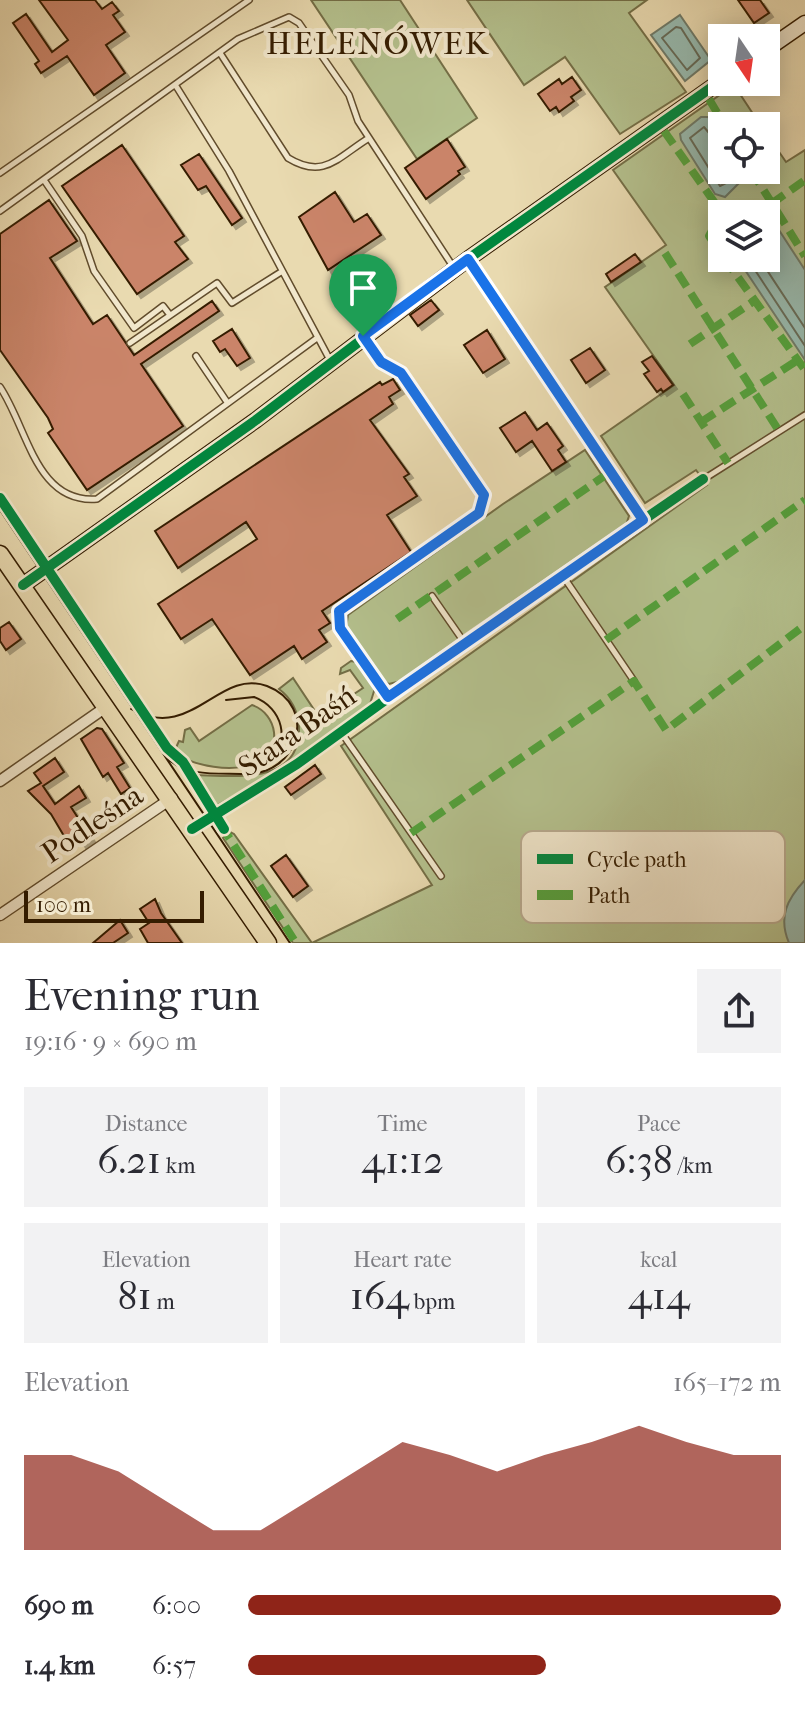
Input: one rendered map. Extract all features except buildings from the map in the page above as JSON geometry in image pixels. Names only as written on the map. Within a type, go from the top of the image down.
[{"type":"main road","points":[[0,554],[172,798],[268,943]]},
{"type":"street","points":[[780,40],[805,23]]},
{"type":"street","points":[[23,585],[256,420],[468,259],[708,90]]},
{"type":"street","points":[[468,259],[643,520]]},
{"type":"street","name":"Stara Baśń","points":[[192,829],[289,770],[464,643],[703,479]]},
{"type":"street","points":[[0,781],[106,707]]},
{"type":"street","name":"Podleśna","points":[[0,915],[172,798]]},
{"type":"lane","points":[[0,173],[249,0]]},
{"type":"lane","points":[[0,211],[238,39],[289,17],[299,23],[349,95],[369,138],[450,262]]},
{"type":"lane","points":[[220,53],[288,158],[305,169],[319,169],[369,138]]},
{"type":"lane","points":[[176,86],[229,171],[331,361]]},
{"type":"lane","points":[[44,180],[82,236],[94,271],[134,328],[163,306],[170,315]]},
{"type":"lane","points":[[130,343],[217,283],[232,303],[281,272]]},
{"type":"lane","points":[[363,336],[381,362],[401,373],[484,495],[479,513],[339,611],[340,628],[388,697]]},
{"type":"lane","points":[[0,387],[51,485],[77,500],[97,499],[317,338]]},
{"type":"lane","points":[[196,356],[227,402]]},
{"type":"lane","name":"Stara Baśń","points":[[703,479],[805,415]]},
{"type":"lane","points":[[562,575],[634,681]]},
{"type":"lane","points":[[432,596],[464,643]]},
{"type":"lane","points":[[340,732],[441,876]]},
{"type":"green space","points":[[311,0],[400,0],[477,118],[417,159]]},
{"type":"green space","points":[[467,0],[647,0],[629,13],[686,92],[620,134],[565,57],[524,85]]},
{"type":"green space","points":[[718,96],[741,96],[752,112],[708,112],[708,184],[780,184],[780,153],[786,162],[805,150],[805,943],[312,943],[432,885],[341,746],[707,485],[696,470],[645,503],[601,436],[674,385],[605,287],[666,245],[613,170]]},
{"type":"green space","points":[[585,450],[629,516],[626,525],[401,681],[389,684],[381,679],[346,628],[348,615],[503,504]]},
{"type":"green space","points":[[351,661],[356,662],[375,688],[370,704],[278,771],[214,807],[196,775],[246,776],[278,768],[289,759],[297,746],[299,727],[293,705],[279,689],[293,678],[319,717],[363,688],[350,670],[340,674],[341,668]]},
{"type":"green space","points":[[252,705],[267,716],[274,732],[271,749],[257,762],[248,766],[214,767],[191,761],[174,752],[179,741],[183,742],[185,730],[190,728],[199,741]]},
{"type":"green space","points":[[230,832],[312,943],[293,943],[223,838]]},
{"type":"water","points":[[680,15],[708,56],[708,62],[685,81],[651,35]]},
{"type":"water","points":[[701,117],[708,117],[708,183],[681,140],[680,134]]},
{"type":"water","points":[[709,184],[738,184],[725,197],[715,194]]},
{"type":"water","points":[[780,232],[805,270],[805,360],[746,272],[780,272]]},
{"type":"water","points":[[805,880],[805,943],[789,943],[786,934],[785,913],[793,894]]},
{"type":"tram line","points":[[0,510],[290,943]]},
{"type":"tram line","points":[[131,709],[152,717],[171,717],[188,712],[234,687],[250,683],[267,686],[283,696],[293,708],[297,723],[296,738],[278,764],[263,772],[204,773],[185,769],[168,759]]},
{"type":"tram line","points":[[226,700],[254,697],[272,709],[282,735],[276,754],[269,763]]},
{"type":"marked path","points":[[709,99],[717,112]]},
{"type":"marked path","points":[[664,131],[713,200]]},
{"type":"marked path","points":[[777,200],[805,180]]},
{"type":"marked path","points":[[760,184],[805,256]]},
{"type":"marked path","points":[[665,253],[779,431]]},
{"type":"marked path","points":[[734,272],[805,370]]},
{"type":"marked path","points":[[690,344],[754,301]]},
{"type":"marked path","points":[[701,422],[798,360]]},
{"type":"marked path","points":[[683,394],[728,463]]},
{"type":"marked path","points":[[397,619],[610,472]]},
{"type":"marked path","points":[[606,640],[805,500]]},
{"type":"marked path","points":[[411,833],[634,681],[666,730],[805,625]]},
{"type":"marked path","points":[[221,825],[296,943]]},
{"type":"cycle path","points":[[23,585],[256,420],[468,259],[708,90]]},
{"type":"cycle path","points":[[192,829],[297,764],[464,643],[703,479]]},
{"type":"cycle path","points":[[0,498],[167,748],[183,762],[224,829]]},
{"type":"district","name":"HELENÓWEK","points":[[378,43]]},
{"type":"route","points":[[468,259],[643,520],[388,697],[340,628],[337,615],[341,609],[479,513],[485,502],[477,480],[401,373],[381,362],[363,336],[468,259]]}]
